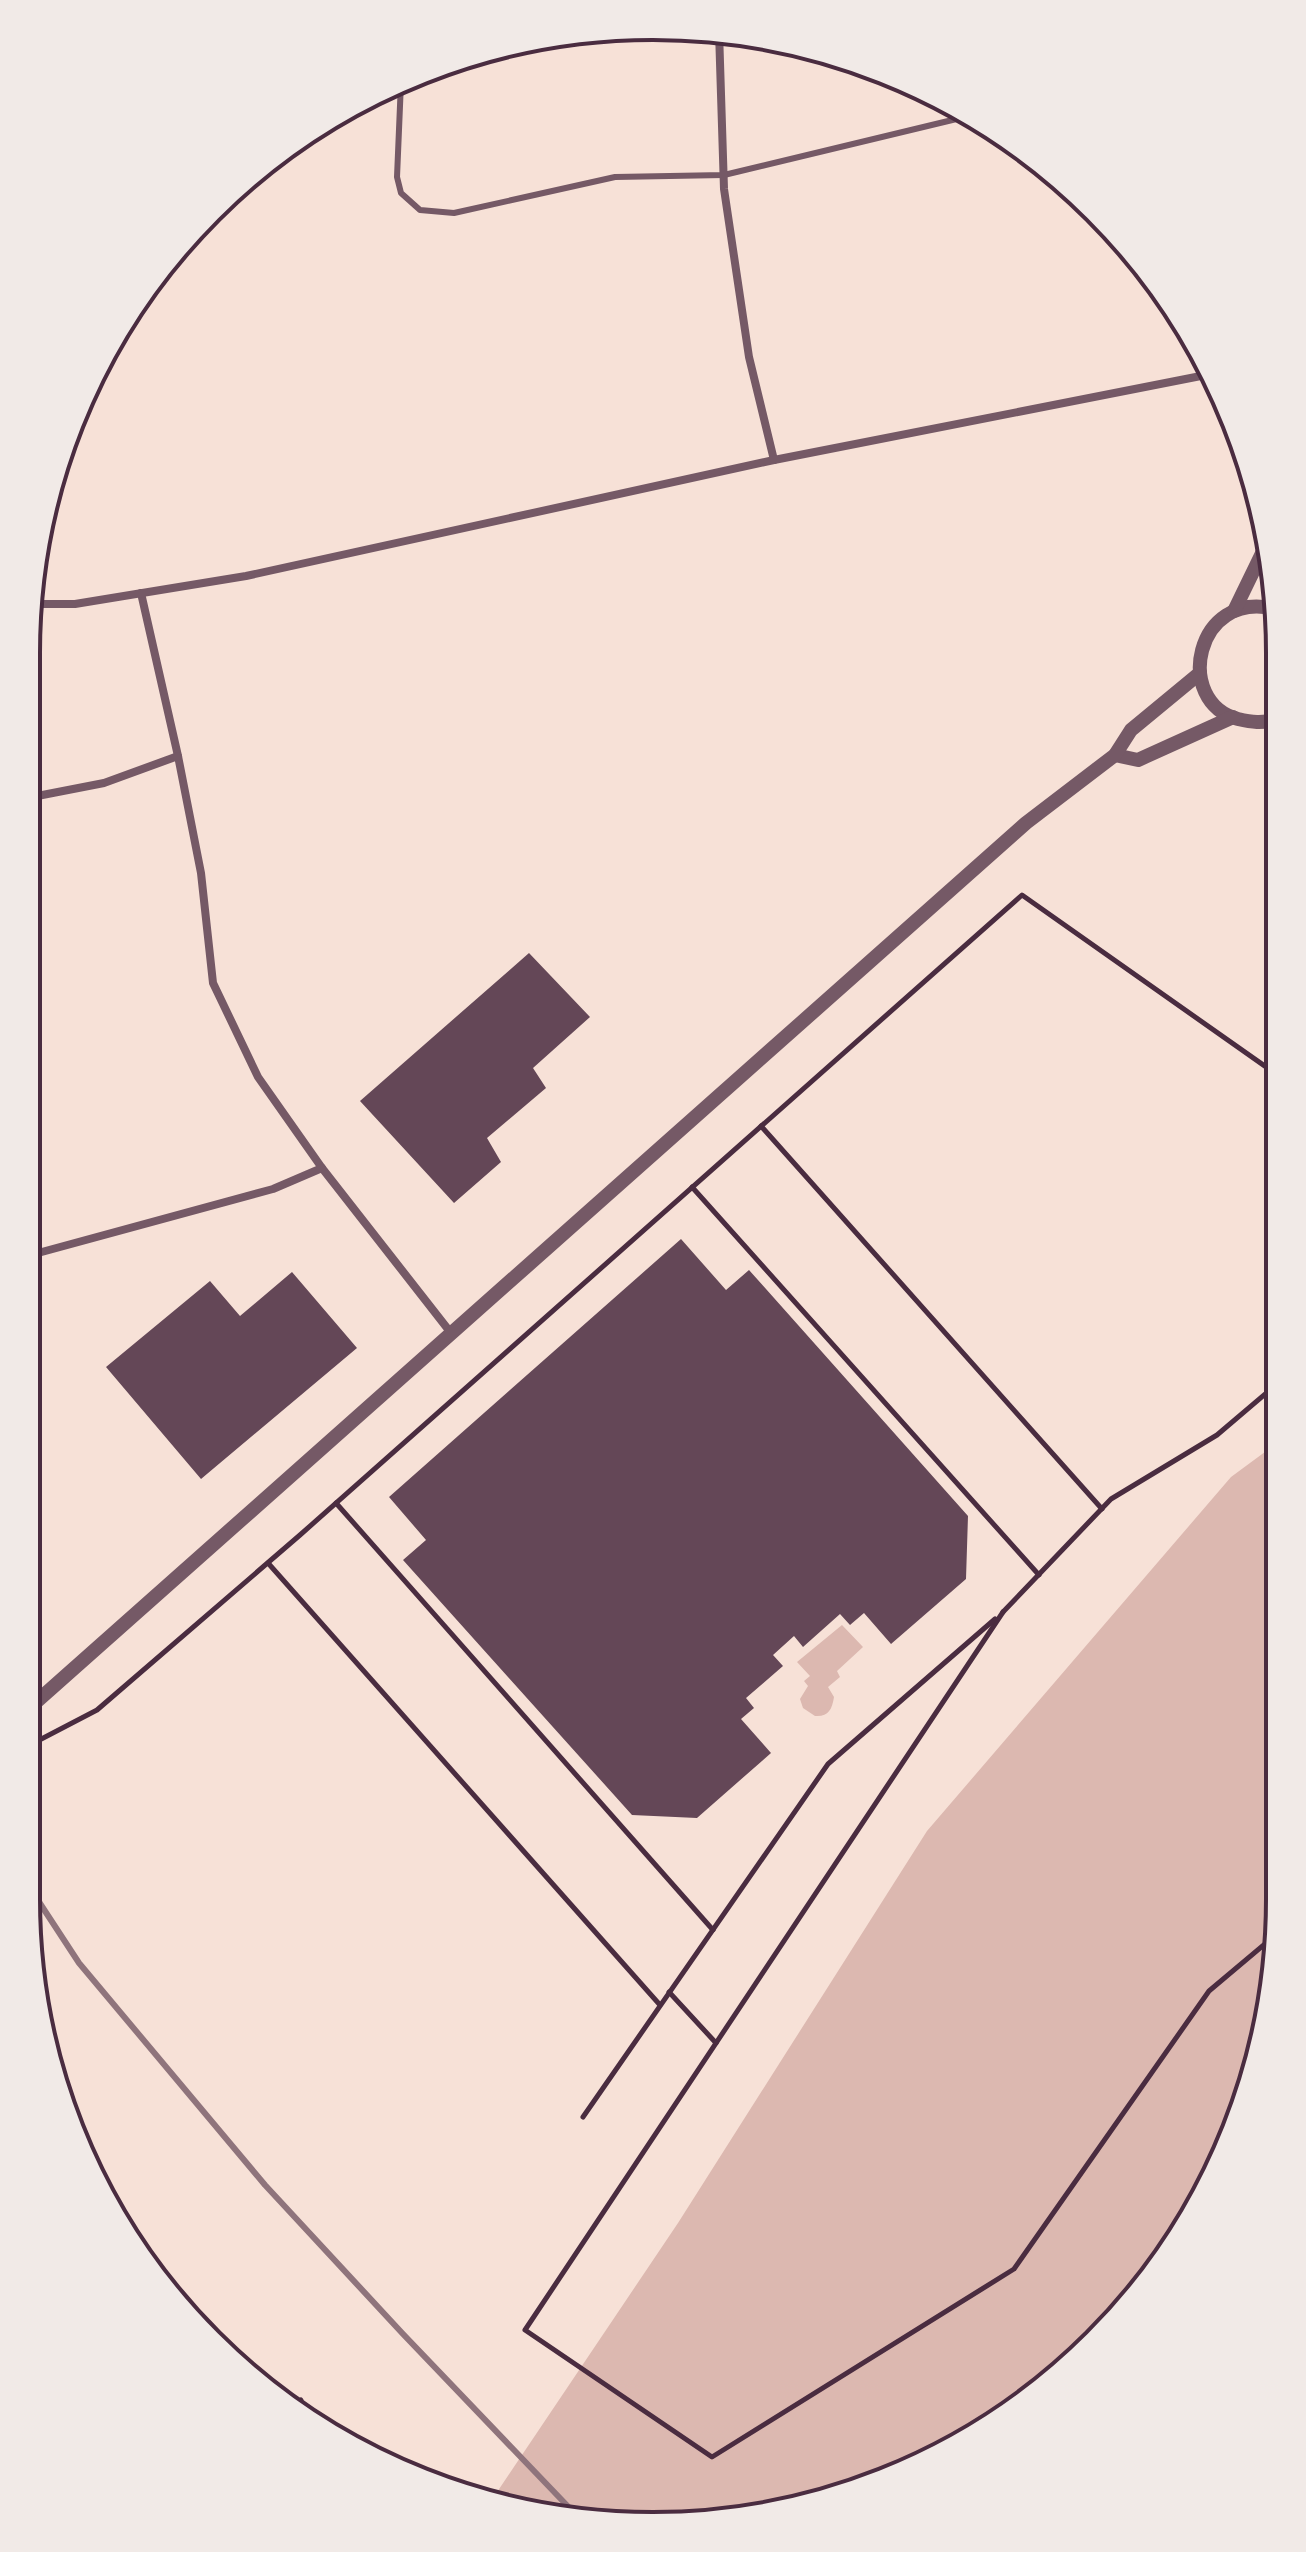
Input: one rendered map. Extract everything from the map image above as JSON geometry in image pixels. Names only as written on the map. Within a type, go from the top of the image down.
[{"type":"street","points":[[719,44],[724,175],[749,357],[774,460]]},
{"type":"street","points":[[42,604],[75,604],[246,576],[774,460],[1200,376]]},
{"type":"street","points":[[1234,611],[1259,560]]},
{"type":"street","points":[[141,593],[201,873],[213,983],[258,1077],[322,1168],[451,1333]]},
{"type":"street","points":[[1264,608],[1253,606],[1234,611],[1218,621],[1206,637],[1200,655],[1200,673],[1206,691],[1217,707],[1233,717],[1251,722],[1266,720]]},
{"type":"street","points":[[40,1699],[1014,834],[1115,755],[1131,730],[1200,673]]},
{"type":"street","points":[[1115,755],[1138,760],[1233,717]]},
{"type":"street","points":[[40,795],[104,783],[178,756]]},
{"type":"street","points":[[40,1252],[273,1189],[322,1168]]},
{"type":"lane","points":[[400,95],[397,177],[401,193],[420,210],[454,213],[615,177],[724,175],[955,119]]},
{"type":"path","points":[[40,1740],[97,1710],[268,1563],[1022,895],[1266,1067]]},
{"type":"path","points":[[761,1126],[1102,1509]]},
{"type":"path","points":[[692,1187],[1039,1575]]},
{"type":"path","points":[[583,2117],[828,1764],[1003,1612],[1111,1499],[1217,1435],[1266,1393]]},
{"type":"path","points":[[336,1503],[713,1930]]},
{"type":"path","points":[[268,1563],[660,2005]]},
{"type":"path","points":[[1003,1612],[525,2330],[712,2457],[1014,2269],[1209,1991],[1264,1944]]},
{"type":"path","points":[[669,1992],[716,2043]]},
{"type":"shaded area","points":[[1266,1451],[1265,1939],[1254,2019],[1233,2096],[1203,2170],[1163,2240],[1114,2303],[1057,2360],[994,2409],[960,2430],[888,2465],[812,2491],[733,2507],[693,2511],[613,2511],[573,2507],[497,2492],[678,2223],[927,1831],[1231,1477]]},
{"type":"shaded area","points":[[842,1625],[863,1647],[837,1671],[840,1677],[828,1687],[834,1697],[829,1712],[815,1716],[803,1708],[800,1699],[808,1686],[804,1681],[810,1676],[797,1662]]},
{"type":"building","points":[[529,953],[590,1017],[533,1068],[546,1088],[487,1138],[501,1162],[454,1203],[360,1101]]},
{"type":"building","points":[[681,1239],[726,1290],[749,1270],[968,1516],[966,1579],[891,1644],[864,1613],[850,1625],[840,1614],[803,1647],[794,1636],[773,1655],[783,1666],[746,1698],[754,1708],[741,1719],[771,1753],[697,1818],[632,1815],[403,1560],[426,1540],[389,1497]]},
{"type":"building","points":[[292,1272],[357,1348],[201,1479],[106,1367],[210,1281],[240,1316]]},
{"type":"railway","points":[[40,1904],[79,1963],[265,2185],[568,2506]]}]
